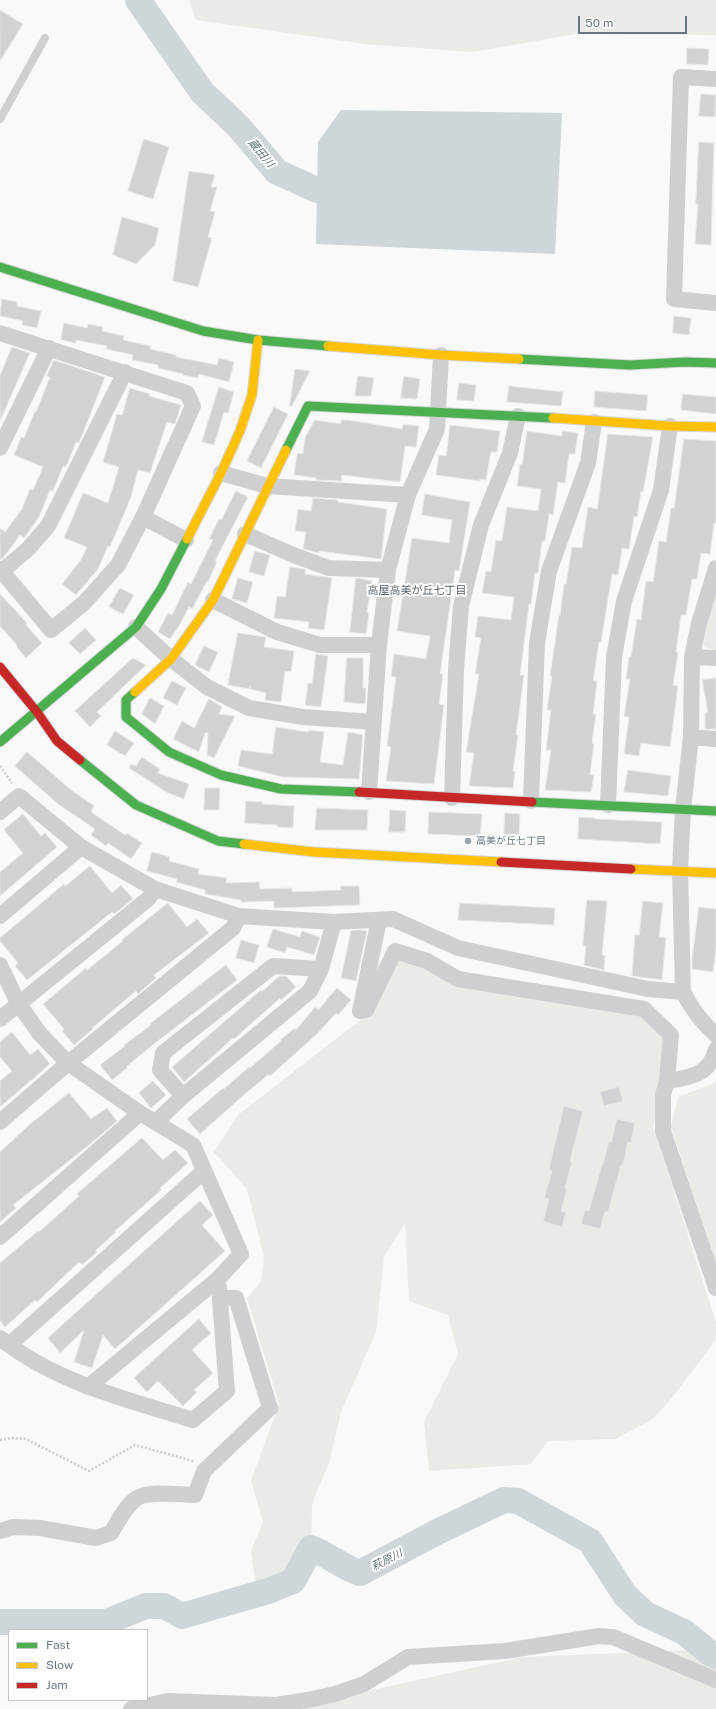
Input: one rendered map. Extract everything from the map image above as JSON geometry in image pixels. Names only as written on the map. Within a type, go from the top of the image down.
[{"type":"street","points":[[716,80],[681,77],[674,299],[716,304]]},
{"type":"street","points":[[0,267],[203,331],[258,340],[441,355],[630,365],[685,362],[716,363]]},
{"type":"street","points":[[0,333],[125,372],[187,393],[193,406],[143,517],[118,565],[84,603],[52,630],[1,570],[28,549],[48,526],[125,372]]},
{"type":"street","points":[[0,742],[136,627],[161,589],[221,473],[240,431],[252,395],[258,340]]},
{"type":"street","points":[[0,448],[49,348]]},
{"type":"street","points":[[369,792],[379,645],[388,570],[408,495],[437,429],[441,355]]},
{"type":"street","points":[[716,427],[670,426],[518,416],[308,406],[267,486],[213,600],[171,659],[126,700],[126,717],[169,752],[221,775],[280,789],[369,792],[452,798],[716,811]]},
{"type":"street","points":[[452,798],[456,669],[461,606],[481,525],[510,453],[518,416]]},
{"type":"street","points":[[531,801],[537,643],[549,571],[588,463],[594,422]]},
{"type":"street","points":[[608,806],[614,657],[624,601],[661,490],[670,426]]},
{"type":"street","points":[[221,473],[267,486],[408,495]]},
{"type":"street","points":[[143,517],[186,540]]},
{"type":"street","points":[[245,534],[296,556],[329,568],[388,570]]},
{"type":"street","points":[[716,568],[699,623],[692,657],[691,737],[680,871],[683,992],[691,1009],[703,1024],[716,1035]]},
{"type":"street","points":[[213,600],[277,632],[320,645],[379,645]]},
{"type":"street","points":[[136,627],[171,659],[207,687],[249,708],[303,717],[374,722]]},
{"type":"street","points":[[692,657],[716,658]]},
{"type":"street","points":[[0,667],[37,712],[57,741],[136,805],[218,841],[314,852],[716,873]]},
{"type":"street","points":[[691,737],[716,739]]},
{"type":"street","points":[[0,812],[19,796],[81,847],[155,889],[239,916],[334,922],[393,919],[458,948],[648,989],[683,992]]},
{"type":"street","points":[[0,916],[81,847]]},
{"type":"street","points":[[0,1019],[148,899],[155,889]]},
{"type":"street","points":[[0,1122],[68,1063],[233,928],[239,916]]},
{"type":"street","points":[[380,920],[360,1011],[366,1010],[395,951],[427,961],[458,979],[644,1009],[672,1035],[668,1081],[663,1095],[663,1131],[716,1288]]},
{"type":"street","points":[[156,1122],[183,1096],[310,991],[321,969],[334,922]]},
{"type":"street","points":[[0,965],[18,1003],[40,1034],[68,1063],[140,1113],[193,1145],[241,1254],[218,1280],[88,1387]]},
{"type":"street","points":[[183,1096],[160,1070],[163,1053],[273,966],[321,969]]},
{"type":"street","points":[[668,1081],[691,1077],[705,1069],[716,1049]]},
{"type":"street","points":[[0,1237],[140,1113]]},
{"type":"street","points":[[204,1171],[4,1342],[39,1365],[70,1380],[193,1420],[227,1391],[218,1280]]},
{"type":"street","points":[[0,1531],[13,1527],[40,1528],[96,1538],[111,1533],[122,1514],[137,1499],[148,1494],[195,1495],[204,1471],[270,1408],[236,1298],[220,1298]]},
{"type":"street","points":[[131,1709],[168,1701],[276,1705],[335,1694],[364,1684],[408,1657],[505,1651],[599,1636],[613,1638],[716,1680]]},
{"type":"lane","points":[[0,119],[45,38]]},
{"type":"path","points":[[0,766],[8,775],[19,796]]},
{"type":"path","points":[[0,1440],[11,1438],[26,1439],[89,1471],[135,1445],[195,1462],[204,1471]]},
{"type":"shaded area","points":[[189,0],[716,0],[716,35],[576,34],[472,52],[365,44],[196,20]]},
{"type":"shaded area","points":[[341,110],[562,113],[555,254],[316,244],[318,142]]},
{"type":"shaded area","points":[[716,593],[716,650],[704,647],[705,623]]},
{"type":"shaded area","points":[[403,953],[459,976],[643,1008],[673,1046],[653,1126],[716,1322],[716,1340],[674,1395],[653,1419],[615,1439],[548,1441],[531,1464],[429,1471],[424,1422],[458,1354],[448,1315],[409,1301],[405,1223],[384,1257],[376,1332],[341,1412],[329,1464],[315,1495],[312,1506],[311,1548],[290,1579],[256,1588],[251,1551],[263,1522],[251,1481],[279,1404],[247,1298],[261,1281],[264,1258],[247,1189],[214,1152],[238,1115],[364,1017]]},
{"type":"shaded area","points":[[716,1081],[716,1265],[671,1127],[678,1097]]},
{"type":"shaded area","points":[[716,1649],[716,1709],[285,1709],[523,1657]]},
{"type":"building","points":[[0,10],[23,24],[0,61]]},
{"type":"building","points":[[687,48],[709,49],[708,65],[687,64]]},
{"type":"building","points":[[701,94],[716,95],[715,117],[699,116]]},
{"type":"building","points":[[144,139],[169,147],[153,199],[128,191]]},
{"type":"building","points":[[699,142],[714,143],[711,245],[695,244],[698,204],[696,204]]},
{"type":"building","points":[[189,171],[215,175],[211,187],[217,187],[210,211],[215,212],[208,237],[212,238],[198,287],[173,281]]},
{"type":"building","points":[[122,217],[159,228],[155,245],[136,264],[113,255]]},
{"type":"building","points":[[2,299],[17,302],[17,306],[41,311],[37,328],[22,325],[23,321],[0,316]]},
{"type":"building","points":[[674,316],[691,318],[689,335],[673,333]]},
{"type":"building","points":[[64,323],[87,328],[88,324],[103,327],[102,331],[124,336],[123,340],[151,346],[150,349],[176,355],[176,357],[217,365],[219,358],[234,362],[229,382],[199,374],[198,378],[158,368],[158,365],[132,360],[133,355],[106,349],[107,346],[76,340],[76,343],[61,340]]},
{"type":"building","points":[[12,347],[30,353],[0,421],[0,376]]},
{"type":"building","points":[[54,360],[105,377],[79,443],[76,442],[66,467],[63,466],[53,491],[50,490],[39,517],[24,538],[20,535],[4,557],[0,560],[0,528],[5,532],[22,509],[30,489],[33,490],[43,467],[14,455],[21,437],[24,438],[35,411],[36,412],[50,377],[47,376]]},
{"type":"building","points":[[295,369],[310,371],[292,406],[290,406]]},
{"type":"building","points":[[358,376],[374,378],[371,396],[355,396]]},
{"type":"building","points":[[404,376],[420,379],[417,399],[401,398]]},
{"type":"building","points":[[459,383],[476,385],[474,401],[457,400]]},
{"type":"building","points":[[509,386],[563,392],[561,406],[507,402]]},
{"type":"building","points":[[219,387],[234,392],[228,413],[224,412],[214,445],[202,442]]},
{"type":"building","points":[[130,388],[150,394],[149,396],[181,405],[175,424],[167,422],[150,473],[138,470],[131,497],[110,547],[108,546],[98,569],[76,595],[62,584],[81,560],[87,547],[64,538],[83,493],[108,503],[119,467],[103,462],[117,414],[122,415]]},
{"type":"building","points":[[595,391],[648,395],[646,411],[594,407]]},
{"type":"building","points":[[683,394],[716,397],[716,414],[681,410]]},
{"type":"building","points":[[274,407],[288,414],[261,468],[247,461]]},
{"type":"building","points":[[315,420],[341,424],[341,420],[348,420],[402,429],[403,424],[419,426],[416,447],[405,446],[400,482],[342,475],[341,481],[316,480],[316,478],[294,475],[297,455],[298,453],[303,454],[305,438]]},
{"type":"building","points":[[450,425],[500,431],[497,452],[491,452],[486,480],[480,479],[480,481],[436,475],[439,455],[446,456]]},
{"type":"building","points":[[527,431],[562,436],[562,431],[578,433],[575,454],[569,454],[565,483],[558,482],[553,515],[549,514],[545,541],[542,541],[538,573],[535,573],[531,604],[529,604],[520,675],[524,675],[516,735],[518,735],[513,771],[515,771],[513,788],[469,786],[474,753],[466,752],[479,674],[475,674],[481,638],[475,637],[478,616],[511,620],[514,597],[482,593],[486,571],[491,572],[496,540],[502,541],[507,507],[538,511],[541,489],[517,486]]},
{"type":"building","points":[[608,434],[653,437],[637,517],[634,516],[629,549],[622,548],[618,575],[612,574],[601,642],[599,642],[593,681],[597,681],[593,714],[596,714],[592,743],[594,744],[590,775],[594,775],[591,792],[545,790],[551,750],[546,750],[551,710],[547,710],[552,676],[550,676],[564,584],[566,584],[572,547],[582,548],[588,507],[597,509]]},
{"type":"building","points":[[684,439],[716,441],[716,523],[714,523],[710,554],[701,553],[697,579],[692,579],[686,615],[681,615],[676,652],[678,652],[673,685],[678,686],[670,747],[641,743],[639,756],[624,754],[629,717],[624,716],[630,679],[626,679],[629,657],[631,657],[637,619],[641,620],[646,581],[653,582],[659,541],[666,542],[671,508],[674,508]]},
{"type":"building","points":[[236,491],[248,497],[215,561],[217,562],[208,582],[207,581],[192,609],[189,607],[170,639],[158,632],[168,613],[172,615],[188,582],[191,584],[213,540],[209,539]]},
{"type":"building","points":[[425,494],[470,502],[459,571],[455,570],[440,674],[443,674],[439,704],[444,705],[434,784],[386,781],[391,747],[387,746],[396,677],[391,676],[394,654],[426,659],[430,636],[397,631],[412,538],[449,543],[452,520],[422,515]]},
{"type":"building","points":[[313,498],[338,500],[338,502],[387,509],[381,559],[319,551],[319,553],[303,549],[306,532],[295,531],[298,509],[311,511]]},
{"type":"building","points":[[255,551],[270,555],[264,576],[249,572]]},
{"type":"building","points":[[290,567],[305,569],[305,574],[332,578],[324,630],[308,628],[309,622],[274,618],[277,596],[285,597]]},
{"type":"building","points":[[238,578],[253,582],[247,603],[232,599]]},
{"type":"building","points":[[356,578],[372,581],[367,612],[369,613],[366,634],[350,632]]},
{"type":"building","points":[[120,588],[134,595],[123,614],[109,607]]},
{"type":"building","points":[[0,594],[27,623],[26,625],[42,643],[26,658],[16,646],[17,645],[0,626]]},
{"type":"building","points":[[85,628],[96,640],[80,654],[69,643]]},
{"type":"building","points":[[238,633],[266,637],[264,647],[294,651],[291,672],[285,671],[281,702],[265,700],[266,693],[250,689],[250,686],[249,689],[228,685]]},
{"type":"building","points":[[204,646],[218,652],[209,672],[195,665]]},
{"type":"building","points":[[316,654],[328,656],[321,707],[305,705],[308,683],[312,684]]},
{"type":"building","points":[[133,658],[146,665],[97,712],[101,716],[90,727],[75,711]]},
{"type":"building","points":[[347,658],[363,658],[363,688],[366,688],[365,704],[344,702]]},
{"type":"building","points":[[716,678],[716,729],[705,729],[705,713],[708,712],[702,680]]},
{"type":"building","points":[[172,681],[186,688],[177,705],[163,698]]},
{"type":"building","points":[[150,698],[164,706],[155,724],[142,714]]},
{"type":"building","points":[[209,699],[222,707],[219,714],[235,716],[214,758],[207,755],[208,733],[205,733],[199,752],[173,739],[182,721],[194,728]]},
{"type":"building","points":[[276,727],[308,732],[309,730],[324,732],[320,762],[343,765],[348,732],[363,735],[359,779],[283,777],[238,766],[241,750],[272,754]]},
{"type":"building","points":[[115,731],[134,743],[125,756],[107,745]]},
{"type":"building","points":[[27,752],[70,789],[94,806],[91,812],[125,835],[127,833],[142,843],[131,859],[108,843],[106,846],[91,835],[95,829],[58,804],[15,766]]},
{"type":"building","points":[[142,757],[160,769],[158,773],[189,784],[184,799],[168,793],[129,768],[131,764],[136,766]]},
{"type":"building","points":[[628,770],[671,776],[668,796],[624,792]]},
{"type":"building","points":[[205,788],[220,788],[219,810],[204,810]]},
{"type":"building","points":[[246,801],[262,802],[262,804],[294,806],[293,828],[277,827],[277,825],[245,823]]},
{"type":"building","points":[[317,808],[368,810],[367,830],[315,830]]},
{"type":"building","points":[[390,810],[406,811],[405,832],[389,832]]},
{"type":"building","points":[[429,812],[482,814],[480,836],[428,834]]},
{"type":"building","points":[[505,813],[520,814],[519,835],[504,835]]},
{"type":"building","points":[[23,814],[41,836],[45,833],[57,847],[0,896],[0,872],[23,853],[4,830]]},
{"type":"building","points":[[579,817],[662,822],[660,844],[578,839]]},
{"type":"building","points":[[152,852],[170,857],[169,861],[199,869],[198,874],[227,878],[226,883],[259,882],[260,889],[292,888],[292,892],[341,890],[340,886],[359,886],[360,905],[274,908],[274,901],[241,902],[241,900],[205,894],[205,890],[176,882],[177,879],[147,871]]},
{"type":"building","points":[[90,866],[112,893],[121,885],[133,899],[114,914],[112,912],[27,980],[15,966],[18,963],[0,941],[0,938],[64,884],[65,886]]},
{"type":"building","points":[[587,900],[607,901],[602,955],[605,956],[604,970],[584,965],[586,946],[583,946]]},
{"type":"building","points":[[643,901],[663,903],[659,937],[666,938],[662,980],[632,976],[635,935],[639,935]]},
{"type":"building","points":[[168,903],[187,927],[197,919],[209,933],[154,975],[156,978],[138,994],[136,991],[74,1045],[62,1031],[64,1029],[43,1004],[86,968],[87,970],[123,941],[122,940]]},
{"type":"building","points":[[460,903],[555,908],[554,925],[458,920]]},
{"type":"building","points":[[699,907],[716,909],[716,947],[713,972],[692,969]]},
{"type":"building","points":[[273,929],[300,937],[302,931],[320,937],[314,955],[287,947],[285,953],[267,947]]},
{"type":"building","points":[[351,931],[367,931],[356,981],[341,978]]},
{"type":"building","points":[[241,940],[259,945],[254,963],[236,958]]},
{"type":"building","points":[[226,965],[237,980],[150,1047],[112,1080],[100,1065]]},
{"type":"building","points":[[280,976],[286,976],[296,987],[281,1000],[280,998],[184,1082],[172,1067],[261,990],[262,991]]},
{"type":"building","points":[[337,988],[351,1000],[338,1015],[336,1013],[317,1034],[270,1076],[269,1074],[200,1134],[187,1119],[223,1088],[224,1089],[249,1067],[250,1068],[281,1041],[280,1040],[295,1028],[296,1030],[315,1007],[318,1010]]},
{"type":"building","points":[[12,1032],[30,1055],[38,1049],[50,1064],[0,1107],[0,1081],[12,1071],[0,1057],[0,1042]]},
{"type":"building","points":[[153,1081],[166,1095],[151,1108],[139,1093]]},
{"type":"building","points":[[619,1087],[623,1101],[604,1106],[600,1092]]},
{"type":"building","points":[[69,1093],[91,1119],[107,1108],[117,1121],[13,1205],[16,1208],[0,1222],[0,1152],[28,1126]]},
{"type":"building","points":[[564,1106],[583,1111],[570,1161],[572,1162],[565,1188],[567,1189],[561,1211],[566,1212],[562,1227],[543,1221],[549,1199],[544,1198],[552,1171],[549,1170]]},
{"type":"building","points":[[617,1119],[635,1123],[631,1143],[628,1142],[623,1165],[621,1165],[608,1212],[605,1212],[600,1229],[581,1224],[585,1210],[589,1211],[609,1141],[611,1142]]},
{"type":"building","points":[[142,1138],[163,1160],[175,1150],[188,1163],[160,1188],[161,1190],[115,1231],[116,1232],[95,1251],[97,1252],[82,1265],[79,1262],[37,1302],[35,1300],[5,1327],[0,1321],[0,1263],[38,1231],[39,1232],[79,1196],[77,1194]]},
{"type":"building","points":[[200,1201],[213,1215],[202,1225],[225,1251],[115,1349],[103,1335],[92,1368],[74,1362],[84,1330],[60,1353],[48,1338]]},
{"type":"building","points":[[199,1319],[211,1333],[192,1350],[213,1373],[194,1390],[197,1392],[183,1406],[158,1381],[147,1392],[134,1378]]},
{"type":"waterway","name":"蔵田川","points":[[138,0],[202,92],[238,126],[277,172],[317,190],[352,192]]},
{"type":"waterway","name":"萩原川","points":[[0,1622],[106,1622],[146,1606],[164,1606],[182,1616],[268,1591],[293,1581],[311,1548],[360,1573],[437,1532],[504,1500],[518,1501],[590,1541],[625,1595],[645,1614],[684,1632],[711,1654],[716,1656]]},
{"type":"traffic: fast","points":[[0,267],[203,331],[258,340],[328,346]]},
{"type":"traffic: fast","points":[[519,359],[630,365],[685,362],[716,363]]},
{"type":"traffic: fast","points":[[286,450],[308,406],[553,418]]},
{"type":"traffic: fast","points":[[0,742],[136,627],[161,589],[187,539]]},
{"type":"traffic: fast","points":[[135,692],[126,700],[126,717],[169,752],[221,775],[281,789],[359,792]]},
{"type":"traffic: fast","points":[[80,760],[136,805],[218,841],[244,844]]},
{"type":"traffic: fast","points":[[532,802],[716,811]]},
{"type":"traffic: slow","points":[[187,539],[221,473],[240,431],[252,395],[258,340]]},
{"type":"traffic: slow","points":[[328,346],[441,355],[519,359]]},
{"type":"traffic: slow","points":[[553,418],[670,426],[716,427]]},
{"type":"traffic: slow","points":[[135,692],[171,659],[213,600],[286,450]]},
{"type":"traffic: slow","points":[[244,844],[314,852],[501,862]]},
{"type":"traffic: slow","points":[[631,869],[716,873]]},
{"type":"traffic: jam","points":[[0,667],[37,712],[57,741],[80,760]]},
{"type":"traffic: jam","points":[[359,792],[532,802]]},
{"type":"traffic: jam","points":[[501,862],[631,869]]},
{"type":"place","name":"高美が丘七丁目","points":[[468,841]]},
{"type":"district","name":"高屋高美が丘七丁目","points":[[417,591]]}]
